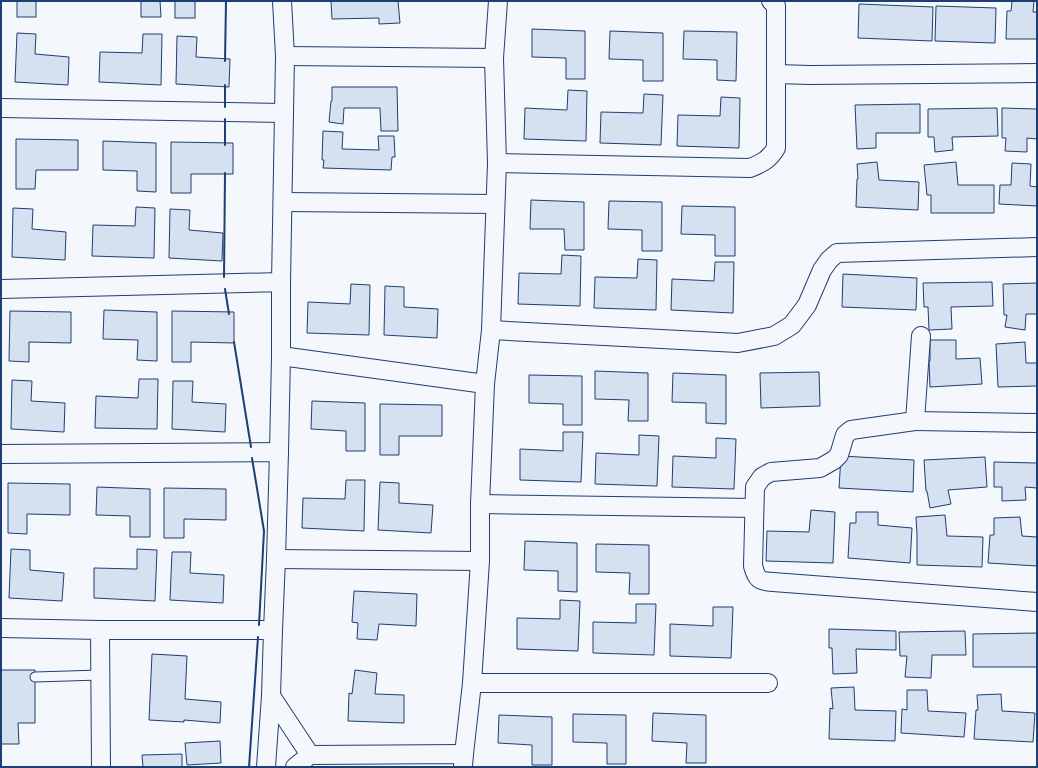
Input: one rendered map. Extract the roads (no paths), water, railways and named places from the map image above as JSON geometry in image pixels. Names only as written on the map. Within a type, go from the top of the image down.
[{"type":"street","points":[[266,767],[271,696],[279,452],[285,56],[282,1]]},
{"type":"street","points":[[295,767],[310,755],[463,761],[472,683],[480,561],[480,504],[485,384],[491,330],[497,163],[494,58],[498,1]]},
{"type":"street","points":[[497,163],[750,168],[764,162],[772,155],[776,148],[776,6],[771,1]]},
{"type":"street","points":[[285,56],[494,58]]},
{"type":"street","points":[[776,74],[1037,73]]},
{"type":"street","points":[[1,108],[284,113]]},
{"type":"street","points":[[283,202],[495,204]]},
{"type":"street","points":[[491,330],[738,342],[774,336],[792,325],[808,305],[822,270],[829,260],[837,253],[1037,247]]},
{"type":"street","points":[[1,289],[281,282]]},
{"type":"street","points":[[915,421],[921,336]]},
{"type":"street","points":[[281,356],[485,384]]},
{"type":"street","points":[[1037,422],[915,421],[851,430],[844,434],[839,455],[834,460],[820,468],[771,472],[762,476],[755,488],[753,566],[756,576],[763,581],[1037,602]]},
{"type":"street","points":[[1,454],[279,452]]},
{"type":"street","points":[[480,504],[754,508]]},
{"type":"street","points":[[276,559],[480,561]]},
{"type":"street","points":[[1,628],[100,630],[273,630]]},
{"type":"street","points":[[100,630],[101,767]]},
{"type":"street","points":[[472,683],[768,683]]},
{"type":"street","points":[[271,696],[310,755]]},
{"type":"lane","points":[[35,677],[100,675]]}]
